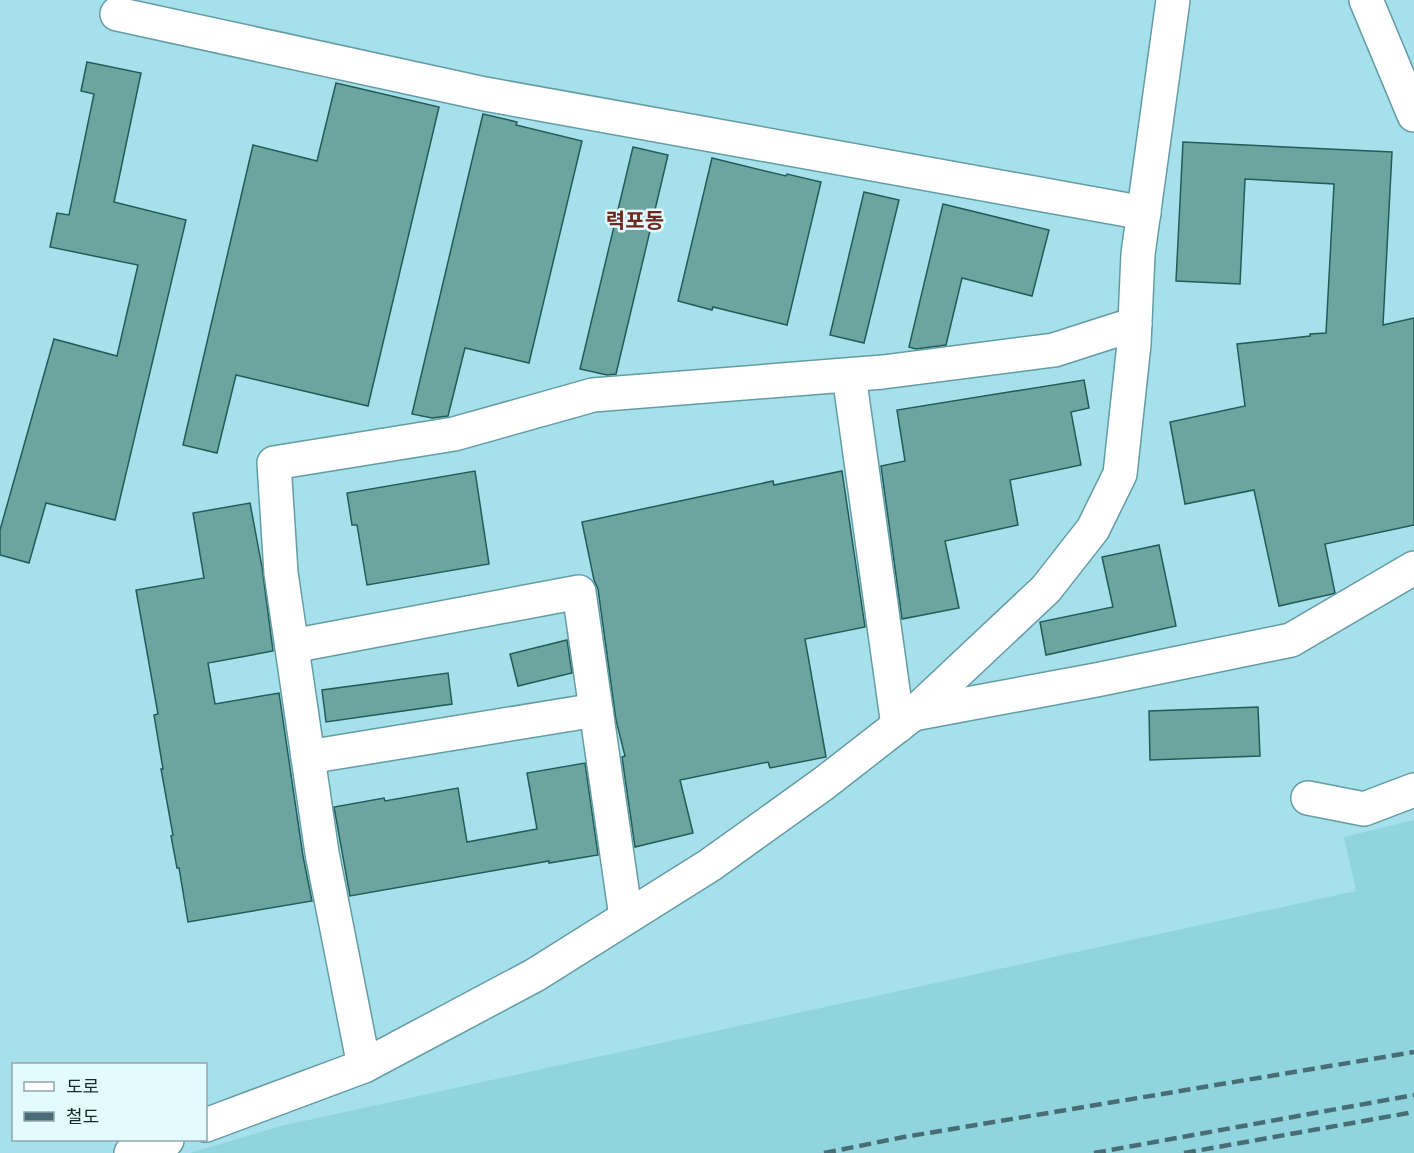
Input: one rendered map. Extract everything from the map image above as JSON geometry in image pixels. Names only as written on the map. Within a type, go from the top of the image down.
[{"type":"street","points":[[207,1125],[364,1066],[535,975],[710,865],[823,784],[905,720],[1046,589],[1094,529],[1120,474],[1135,324],[1138,254],[1173,0]]},
{"type":"street","points":[[1366,0],[1414,115]]},
{"type":"street","points":[[117,14],[485,94],[1144,213]]},
{"type":"street","points":[[364,1066],[322,854],[281,573],[274,463],[454,434],[593,395],[883,372],[1054,350],[1135,324]]},
{"type":"street","points":[[849,375],[905,720]]},
{"type":"street","points":[[905,720],[1291,640],[1414,568]]},
{"type":"street","points":[[292,646],[579,592],[626,917]]},
{"type":"street","points":[[308,757],[596,710]]},
{"type":"street","points":[[1308,798],[1364,809],[1414,790]]},
{"type":"street","points":[[131,1153],[164,1141]]},
{"type":"shaded area","points":[[1414,820],[1414,1153],[190,1153],[281,1126],[1356,891],[1344,837]]},
{"type":"building","points":[[87,62],[141,73],[114,202],[186,220],[115,520],[46,503],[29,563],[0,555],[0,530],[54,339],[117,356],[138,265],[50,247],[57,213],[69,215],[94,94],[81,91]]},
{"type":"building","points":[[336,83],[439,107],[368,406],[236,375],[217,453],[183,445],[253,145],[317,161]]},
{"type":"building","points":[[483,114],[517,122],[516,125],[582,141],[529,363],[465,348],[448,416],[432,418],[412,414]]},
{"type":"building","points":[[1183,142],[1392,152],[1383,325],[1414,318],[1414,525],[1325,544],[1335,593],[1332,594],[1279,606],[1254,490],[1185,504],[1170,422],[1245,406],[1237,344],[1326,333],[1334,184],[1245,179],[1240,284],[1176,281]]},
{"type":"building","points":[[633,147],[668,155],[616,374],[607,375],[580,369]]},
{"type":"building","points":[[712,158],[821,182],[787,325],[678,301]]},
{"type":"building","points":[[864,192],[899,200],[864,343],[830,335]]},
{"type":"building","points":[[943,204],[1049,230],[1032,296],[962,278],[946,345],[916,349],[909,347]]},
{"type":"building","points":[[1084,380],[1089,408],[1071,412],[1081,465],[1010,480],[1018,525],[945,541],[959,608],[902,619],[881,466],[905,461],[897,410]]},
{"type":"building","points":[[475,471],[489,564],[367,585],[357,525],[352,525],[347,493]]},
{"type":"building","points":[[842,471],[865,627],[805,639],[826,757],[770,768],[768,762],[680,780],[693,833],[635,847],[622,757],[625,756],[616,720],[598,589],[594,580],[582,522],[773,481],[774,485]]},
{"type":"building","points":[[250,503],[262,567],[273,651],[208,663],[215,704],[279,693],[303,856],[312,901],[188,922],[171,836],[173,835],[154,715],[158,714],[136,590],[204,578],[193,513]]},
{"type":"building","points":[[1159,545],[1176,626],[1046,655],[1040,622],[1113,607],[1102,557]]},
{"type":"building","points":[[567,640],[572,673],[518,686],[510,654]]},
{"type":"building","points":[[448,673],[452,704],[326,722],[322,690]]},
{"type":"building","points":[[1258,707],[1260,756],[1150,760],[1149,711]]},
{"type":"building","points":[[585,763],[598,855],[549,863],[549,861],[350,896],[334,807],[458,788],[467,842],[537,829],[527,773]]},
{"type":"railway","points":[[824,1153],[904,1137],[1414,1052]]},
{"type":"railway","points":[[1094,1153],[1414,1095]]},
{"type":"railway","points":[[1184,1153],[1414,1112]]},
{"type":"district","name":"력포동","points":[[635,221]]}]
